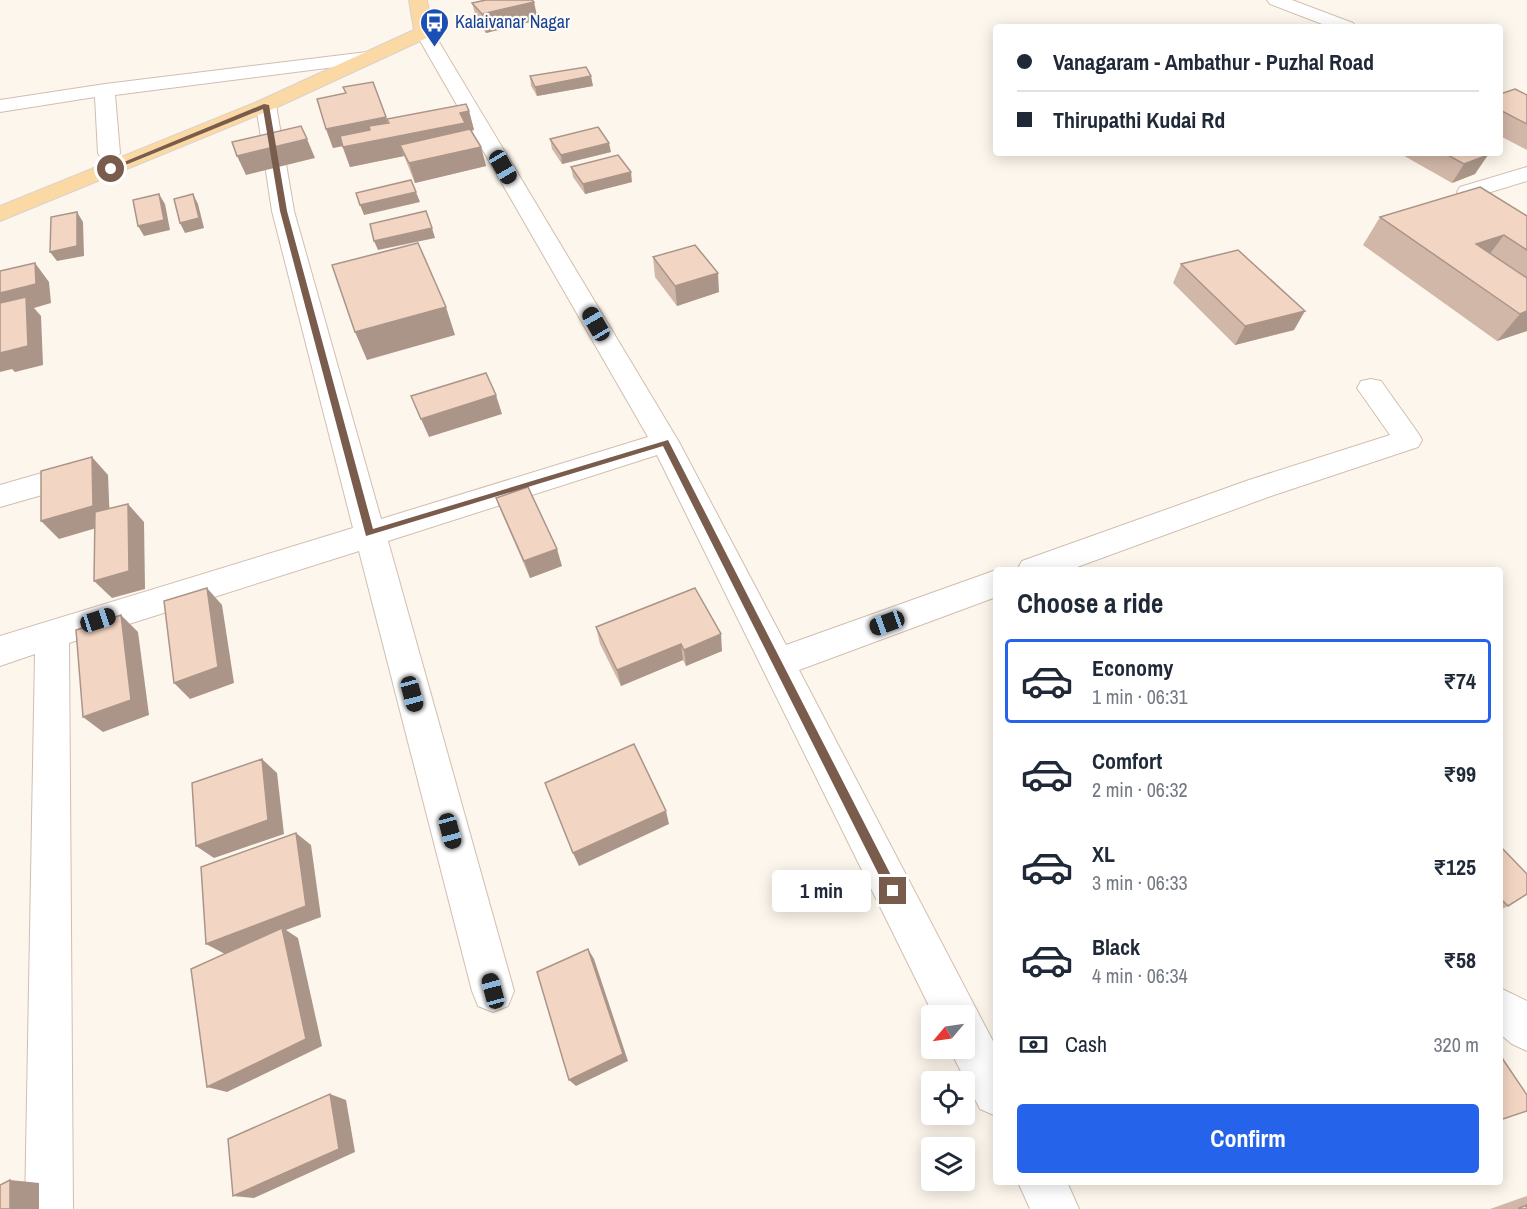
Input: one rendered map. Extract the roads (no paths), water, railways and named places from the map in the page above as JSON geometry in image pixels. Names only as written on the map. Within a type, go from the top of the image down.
[{"type":"main road","points":[[0,214],[266,105],[424,32],[418,0]]},
{"type":"street","points":[[1276,0],[1339,24]]},
{"type":"street","points":[[424,32],[665,442],[951,1005]]},
{"type":"street","points":[[0,106],[105,90],[367,58]]},
{"type":"street","points":[[105,90],[109,153]]},
{"type":"street","points":[[266,105],[283,211],[493,991]]},
{"type":"street","points":[[1468,192],[1527,174]]},
{"type":"street","points":[[1041,567],[1260,488],[1408,440],[1371,388]]},
{"type":"street","points":[[0,651],[665,442]]},
{"type":"street","points":[[0,496],[66,477]]},
{"type":"street","points":[[777,663],[993,585]]},
{"type":"street","points":[[49,1209],[52,634]]},
{"type":"street","points":[[1503,1012],[1518,1020],[1527,1029]]},
{"type":"street","points":[[975,1052],[993,1087]]},
{"type":"street","points":[[1043,1185],[1055,1209]]},
{"type":"place","name":"Kalaivanar Nagar","points":[[434,48]]}]
